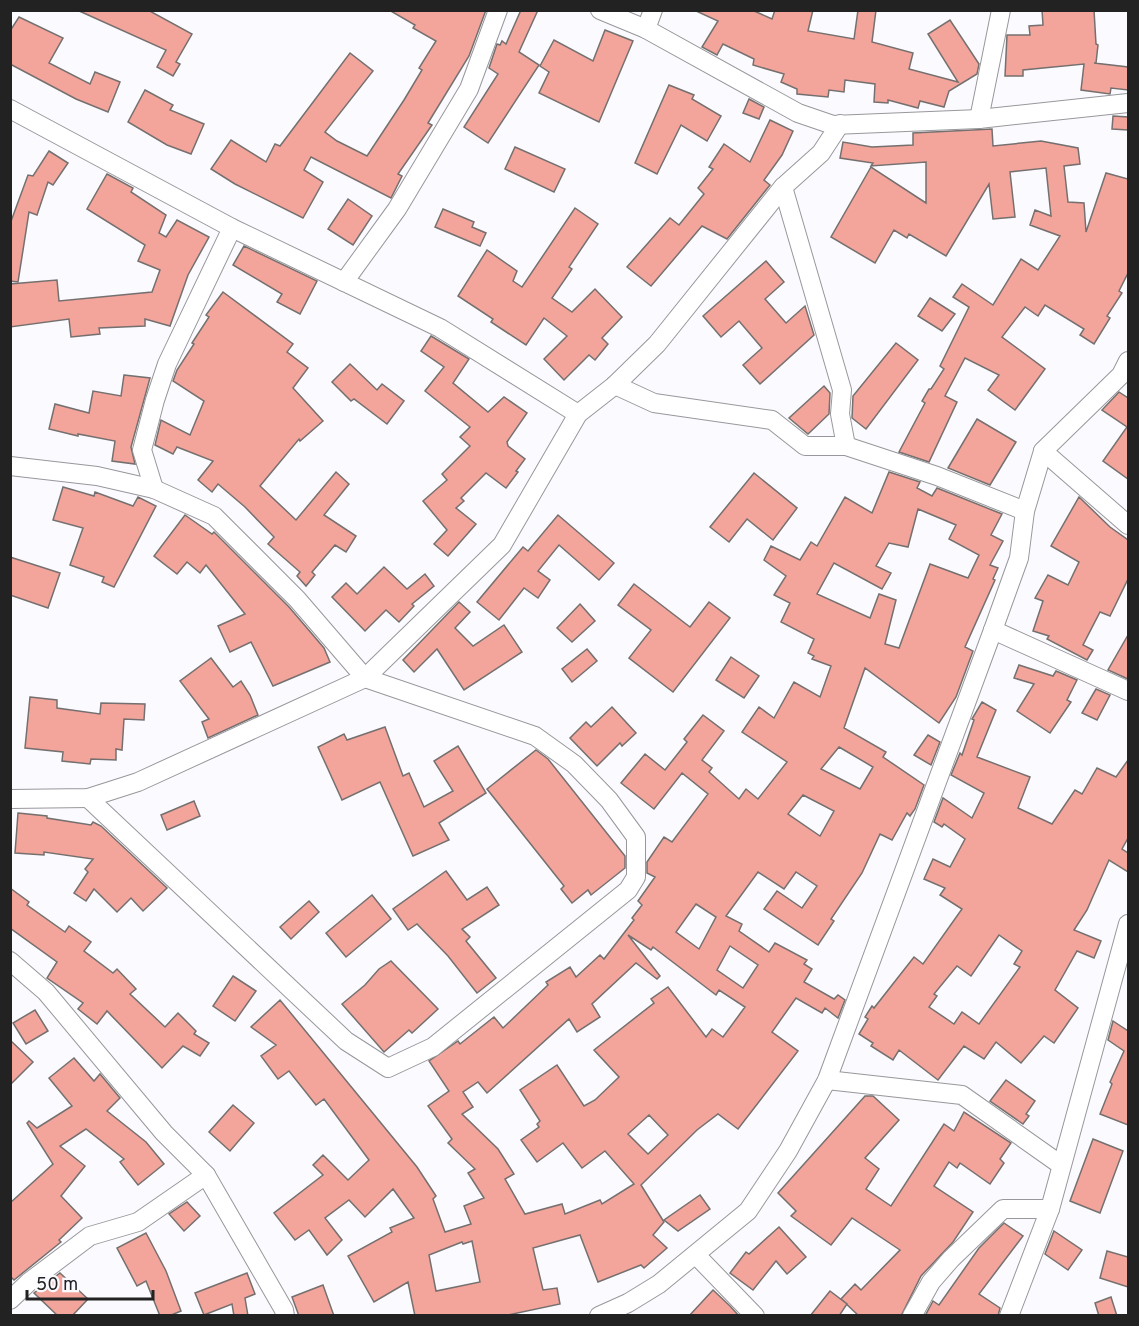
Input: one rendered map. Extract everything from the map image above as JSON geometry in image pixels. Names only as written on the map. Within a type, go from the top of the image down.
[{"type":"street","points":[[345,282],[397,209],[469,89],[498,10]]},
{"type":"street","points":[[600,10],[646,29],[798,113],[840,124],[980,119],[1128,103]]},
{"type":"street","points":[[646,29],[653,10]]},
{"type":"street","points":[[980,119],[1001,10]]},
{"type":"street","points":[[10,109],[232,228],[440,328],[578,414]]},
{"type":"street","points":[[10,799],[88,798],[138,782],[365,678],[502,545],[578,414],[615,385],[657,344],[783,187],[821,153],[840,124]]},
{"type":"street","points":[[783,187],[842,390],[840,414],[846,446]]},
{"type":"street","points":[[154,489],[142,450],[155,400],[167,364],[232,228]]},
{"type":"street","points":[[599,1316],[632,1309],[748,1211],[788,1151],[826,1080],[993,630],[1019,558],[1025,511],[1043,451],[1126,372]]},
{"type":"street","points":[[615,385],[654,403],[772,420],[805,446],[846,446],[937,476],[1025,511]]},
{"type":"street","points":[[1043,451],[1128,525]]},
{"type":"street","points":[[10,466],[97,476],[154,489],[214,516],[297,599],[365,678],[535,736],[574,764],[609,800],[636,837],[636,877],[628,890],[433,1047],[387,1068],[346,1041],[88,798]]},
{"type":"street","points":[[993,630],[1128,691]]},
{"type":"street","points":[[1008,1316],[1050,1209],[1128,924]]},
{"type":"street","points":[[10,961],[46,992],[164,1133],[206,1175],[285,1316]]},
{"type":"street","points":[[826,1080],[962,1095],[1061,1165]]},
{"type":"street","points":[[10,1300],[29,1282],[90,1236],[138,1222],[206,1175]]},
{"type":"street","points":[[912,1316],[931,1282],[1003,1209],[1050,1209]]},
{"type":"street","points":[[696,1255],[755,1316]]},
{"type":"building","points":[[77,10],[148,10],[192,34],[176,62],[180,64],[173,76],[157,67],[166,50]]},
{"type":"building","points":[[389,10],[486,10],[469,56],[428,123],[432,125],[398,174],[402,176],[391,198],[311,157],[304,170],[323,182],[303,218],[235,184],[211,169],[231,140],[266,162],[275,144],[280,146],[350,53],[373,71],[325,132],[337,141],[367,156],[422,70],[419,68],[436,41],[413,28],[415,25]]},
{"type":"building","points":[[521,10],[538,10],[519,52],[539,65],[488,143],[464,127],[498,74],[489,68],[497,44],[500,45],[502,41],[506,44]]},
{"type":"building","points":[[694,10],[752,10],[772,19],[775,10],[813,10],[808,31],[854,39],[858,10],[876,10],[872,42],[913,53],[909,69],[958,82],[928,34],[950,20],[979,64],[977,74],[949,91],[944,107],[920,101],[918,108],[888,100],[888,103],[874,102],[875,84],[845,80],[844,92],[829,90],[828,97],[797,94],[797,89],[781,82],[784,74],[753,65],[754,59],[723,44],[717,55],[702,47],[718,21]]},
{"type":"building","points":[[1042,10],[1094,10],[1096,44],[1098,45],[1096,63],[1094,63],[1128,67],[1128,90],[1111,88],[1110,94],[1081,90],[1084,64],[1023,70],[1023,76],[1005,76],[1007,35],[1030,35],[1029,26],[1043,25]]},
{"type":"building","points":[[19,17],[63,38],[49,63],[90,84],[95,72],[120,82],[108,112],[76,99],[10,64],[10,31]]},
{"type":"building","points":[[605,30],[633,41],[599,122],[539,93],[549,72],[540,66],[554,40],[593,61]]},
{"type":"building","points":[[669,85],[694,95],[692,99],[721,116],[707,141],[681,125],[657,174],[635,163]]},
{"type":"building","points":[[145,90],[173,105],[170,110],[204,124],[191,154],[167,145],[128,122]]},
{"type":"building","points":[[749,99],[764,107],[759,119],[743,113]]},
{"type":"building","points":[[1113,116],[1128,117],[1128,130],[1112,129]]},
{"type":"building","points":[[770,120],[793,131],[782,155],[764,180],[770,185],[727,239],[702,226],[651,286],[627,267],[670,218],[679,225],[704,194],[698,188],[713,169],[709,167],[724,144],[750,162]]},
{"type":"building","points":[[992,129],[993,146],[1041,141],[1078,148],[1080,164],[1064,166],[1068,202],[1084,203],[1086,232],[1106,173],[1128,179],[1128,273],[1119,291],[1122,293],[1107,316],[1110,318],[1094,344],[1080,335],[1084,329],[1045,305],[1038,316],[1025,307],[1002,337],[1045,369],[1015,410],[988,390],[999,375],[965,358],[945,396],[957,402],[929,462],[899,452],[925,403],[922,401],[944,369],[940,366],[969,307],[953,297],[962,284],[993,305],[1021,259],[1038,270],[1060,236],[1030,225],[1035,210],[1051,216],[1046,168],[1010,172],[1015,217],[993,219],[989,184],[946,256],[909,234],[907,238],[894,230],[875,263],[831,237],[871,167],[926,203],[926,162],[871,166],[873,163],[840,158],[843,142],[872,147],[913,145],[913,133]]},
{"type":"building","points":[[515,147],[565,169],[554,192],[505,169]]},
{"type":"building","points":[[49,151],[68,163],[53,185],[48,182],[37,215],[29,212],[18,282],[10,281],[10,224],[28,175],[33,176]]},
{"type":"building","points":[[107,174],[133,188],[131,192],[166,215],[159,233],[166,237],[177,220],[209,237],[188,275],[170,326],[145,319],[145,326],[99,328],[100,334],[71,337],[69,319],[10,327],[10,284],[57,280],[59,301],[152,292],[160,270],[138,261],[145,245],[87,209]]},
{"type":"building","points":[[348,199],[372,216],[353,245],[328,229]]},
{"type":"building","points":[[575,208],[598,224],[569,267],[572,269],[552,298],[572,312],[595,289],[622,317],[602,338],[608,344],[595,360],[589,355],[564,380],[544,359],[567,336],[544,318],[526,345],[491,322],[493,319],[458,296],[487,250],[517,271],[513,281],[522,287]]},
{"type":"building","points":[[443,209],[474,222],[472,227],[486,233],[480,246],[435,227]]},
{"type":"building","points":[[244,246],[317,281],[300,314],[277,302],[282,294],[233,265]]},
{"type":"building","points":[[766,261],[784,282],[765,299],[786,323],[805,306],[814,335],[760,384],[743,365],[762,348],[739,321],[721,337],[703,316]]},
{"type":"building","points":[[223,292],[293,344],[287,352],[308,368],[293,388],[323,421],[300,441],[299,439],[260,486],[296,520],[336,472],[349,484],[324,515],[356,536],[346,552],[335,545],[312,572],[315,575],[306,586],[297,576],[300,572],[268,544],[274,537],[245,507],[218,484],[212,492],[198,480],[213,461],[177,447],[173,454],[155,445],[161,420],[190,435],[204,401],[173,381],[177,370],[194,344],[192,343],[209,317],[206,315]]},
{"type":"building","points":[[930,298],[955,314],[942,331],[918,316]]},
{"type":"building","points":[[431,336],[469,359],[453,383],[488,412],[504,397],[527,413],[507,442],[508,446],[525,459],[516,471],[518,472],[506,488],[486,473],[461,498],[464,501],[456,508],[476,524],[448,556],[434,544],[447,530],[423,501],[447,480],[442,474],[470,446],[460,437],[470,427],[425,391],[444,367],[421,351]]},
{"type":"building","points":[[896,343],[918,360],[866,429],[852,418],[853,396]]},
{"type":"building","points":[[350,364],[377,390],[382,384],[404,401],[387,424],[354,399],[351,401],[332,382]]},
{"type":"building","points":[[124,375],[150,378],[131,447],[135,464],[112,461],[115,441],[49,429],[55,404],[89,413],[93,391],[121,396]]},
{"type":"building","points":[[824,386],[830,393],[829,414],[808,434],[789,418]]},
{"type":"building","points":[[1119,392],[1128,398],[1128,479],[1103,461],[1127,427],[1102,410]]},
{"type":"building","points":[[977,419],[1016,442],[990,485],[948,468]]},
{"type":"building","points":[[889,472],[920,482],[917,488],[932,496],[937,488],[1002,514],[991,535],[1003,541],[990,565],[998,568],[993,579],[995,580],[965,647],[973,651],[956,697],[939,723],[865,668],[844,728],[886,752],[883,757],[924,785],[915,809],[910,816],[907,813],[892,840],[880,834],[862,873],[831,919],[834,921],[818,945],[764,909],[777,891],[802,908],[817,886],[796,872],[784,889],[758,872],[726,916],[742,924],[739,931],[769,952],[775,943],[807,960],[804,964],[812,969],[804,982],[834,999],[838,995],[845,1000],[838,1018],[825,1008],[822,1013],[796,998],[772,1032],[798,1051],[738,1129],[718,1114],[697,1130],[641,1185],[664,1222],[653,1235],[667,1248],[644,1268],[641,1265],[598,1282],[580,1235],[533,1248],[543,1290],[557,1288],[560,1304],[503,1316],[415,1316],[408,1282],[374,1302],[348,1256],[392,1232],[390,1228],[414,1218],[393,1189],[365,1217],[349,1200],[325,1218],[342,1240],[327,1255],[309,1230],[295,1240],[274,1213],[323,1175],[313,1165],[323,1155],[348,1180],[369,1160],[324,1099],[316,1105],[289,1071],[278,1079],[261,1056],[276,1045],[251,1027],[280,1000],[417,1167],[436,1196],[433,1199],[445,1232],[471,1224],[464,1206],[484,1198],[468,1173],[475,1169],[448,1143],[452,1139],[428,1106],[449,1091],[429,1061],[458,1041],[460,1044],[494,1017],[503,1028],[548,985],[546,982],[570,967],[576,977],[600,955],[604,959],[634,920],[632,918],[642,905],[638,901],[655,877],[647,873],[647,862],[664,837],[672,842],[708,794],[682,773],[654,809],[621,783],[645,754],[665,770],[687,742],[684,739],[703,715],[724,731],[702,760],[712,768],[709,772],[739,799],[746,789],[758,799],[787,762],[742,732],[759,707],[774,718],[794,682],[820,697],[831,666],[812,659],[814,656],[808,653],[814,639],[781,622],[790,603],[774,595],[786,576],[764,560],[771,546],[800,560],[811,542],[817,546],[845,497],[872,513]],"holes":[[[918,509],[956,525],[949,539],[979,555],[968,578],[930,564],[899,648],[885,644],[896,600],[879,594],[870,618],[817,594],[834,563],[882,589],[891,573],[876,566],[889,543],[908,547]],[[839,747],[873,767],[860,789],[821,769]],[[803,795],[834,811],[820,836],[788,814]],[[696,904],[716,917],[699,949],[676,932]],[[628,935],[651,950],[653,947],[716,995],[719,990],[745,1007],[723,1037],[712,1029],[706,1037],[668,987],[651,999],[654,1003],[594,1050],[619,1077],[595,1100],[584,1106],[557,1065],[520,1090],[540,1121],[537,1124],[539,1127],[521,1140],[537,1162],[563,1143],[582,1168],[605,1151],[634,1184],[602,1204],[600,1200],[565,1214],[562,1204],[525,1214],[505,1179],[514,1174],[498,1149],[462,1114],[473,1107],[463,1092],[478,1082],[487,1093],[569,1019],[577,1032],[600,1017],[592,1004],[636,963],[657,979],[660,976]],[[730,946],[758,965],[743,988],[717,970]],[[649,1115],[668,1135],[648,1154],[628,1134]],[[472,1241],[480,1282],[436,1291],[429,1255],[462,1242],[463,1244]]]},
{"type":"building","points":[[754,473],[797,508],[773,540],[747,519],[729,542],[710,527]]},
{"type":"building","points":[[63,487],[94,496],[95,492],[133,506],[138,497],[156,506],[114,587],[102,582],[104,577],[70,565],[83,528],[53,520]]},
{"type":"building","points":[[1079,497],[1110,527],[1128,540],[1128,579],[1110,616],[1100,612],[1083,645],[1093,650],[1087,660],[1047,639],[1049,636],[1033,631],[1043,601],[1035,598],[1048,575],[1068,585],[1079,562],[1051,546]]},
{"type":"building","points":[[185,515],[212,534],[214,532],[289,607],[324,648],[330,662],[273,686],[251,642],[230,652],[218,626],[245,614],[206,565],[200,573],[187,562],[177,574],[154,556]]},
{"type":"building","points":[[558,515],[614,563],[599,580],[559,545],[538,571],[550,580],[538,598],[524,588],[499,620],[477,602],[523,547],[528,551]]},
{"type":"building","points":[[10,557],[60,573],[48,608],[10,595]]},
{"type":"building","points":[[384,567],[407,589],[425,574],[434,586],[412,604],[414,606],[399,622],[386,610],[365,631],[332,597],[346,583],[357,594]]},
{"type":"building","points":[[634,584],[690,627],[709,602],[730,618],[673,692],[629,658],[651,630],[618,605]]},
{"type":"building","points":[[459,602],[470,612],[455,628],[473,646],[504,625],[522,652],[464,690],[437,649],[414,672],[403,660]]},
{"type":"building","points":[[580,604],[595,621],[572,642],[557,628]]},
{"type":"building","points":[[1128,635],[1128,679],[1108,670]]},
{"type":"building","points":[[587,649],[597,661],[572,682],[562,669]]},
{"type":"building","points":[[731,657],[759,676],[744,698],[716,680]]},
{"type":"building","points":[[211,658],[233,687],[241,681],[258,715],[208,738],[202,722],[209,719],[180,681]]},
{"type":"building","points":[[1019,665],[1053,676],[1056,671],[1077,680],[1067,700],[1071,702],[1050,733],[1017,711],[1034,684],[1014,678]]},
{"type":"building","points":[[1096,689],[1110,695],[1097,720],[1082,713]]},
{"type":"building","points":[[30,697],[57,700],[57,708],[100,714],[101,703],[145,704],[144,720],[124,719],[122,750],[116,749],[116,760],[91,759],[90,764],[62,761],[63,752],[25,748]]},
{"type":"building","points":[[982,702],[996,710],[977,757],[1030,777],[1018,808],[1052,824],[1075,790],[1082,794],[1097,768],[1116,777],[1128,760],[1128,838],[1122,849],[1128,853],[1128,872],[1109,860],[1087,910],[1074,930],[1101,941],[1094,958],[1077,951],[1055,990],[1078,1008],[1054,1043],[1044,1036],[1021,1063],[996,1042],[984,1059],[964,1046],[938,1080],[899,1050],[893,1060],[871,1046],[873,1043],[859,1034],[868,1019],[865,1017],[872,1006],[874,1008],[914,957],[923,964],[962,909],[940,895],[945,888],[924,879],[933,859],[950,867],[965,839],[944,824],[942,827],[934,822],[943,798],[972,818],[984,793],[951,775],[960,753],[962,755],[974,720],[972,719]],"holes":[[[999,935],[1022,951],[1014,964],[1020,967],[979,1024],[962,1012],[954,1024],[929,1007],[937,996],[934,994],[957,966],[971,976]]]},
{"type":"building","points":[[612,707],[636,733],[622,746],[620,743],[597,766],[570,738],[586,722],[591,727]]},
{"type":"building","points":[[385,727],[403,776],[409,773],[424,807],[453,791],[434,761],[458,746],[486,793],[439,823],[449,840],[413,856],[380,782],[342,800],[318,747],[344,734],[347,740]]},
{"type":"building","points":[[928,735],[940,742],[931,765],[914,755]]},
{"type":"building","points":[[536,750],[548,759],[625,856],[625,868],[591,895],[588,890],[572,903],[561,889],[564,886],[487,789]]},
{"type":"building","points":[[194,801],[200,816],[167,830],[161,815]]},
{"type":"building","points":[[18,813],[91,825],[93,822],[101,826],[167,888],[143,911],[131,898],[117,912],[94,889],[86,901],[74,893],[88,872],[85,869],[93,859],[44,852],[44,855],[15,853]]},
{"type":"building","points":[[446,871],[467,900],[487,887],[499,905],[462,929],[470,937],[466,941],[496,978],[477,993],[448,956],[417,924],[408,930],[393,909]]},
{"type":"building","points":[[10,888],[29,902],[27,905],[65,932],[69,926],[91,942],[84,951],[113,973],[117,969],[136,989],[130,994],[165,1027],[178,1013],[196,1031],[194,1034],[209,1043],[200,1056],[183,1046],[162,1068],[107,1011],[97,1024],[78,1009],[83,1003],[47,978],[57,962],[10,928]]},
{"type":"building","points":[[372,895],[391,919],[346,957],[326,933]]},
{"type":"building","points":[[309,901],[319,912],[291,939],[280,927]]},
{"type":"building","points":[[391,961],[438,1009],[412,1033],[409,1030],[384,1052],[342,1004],[365,985],[379,969]]},
{"type":"building","points":[[233,976],[256,991],[235,1021],[213,1006]]},
{"type":"building","points":[[35,1010],[48,1031],[26,1044],[13,1023]]},
{"type":"building","points":[[1113,1021],[1128,1031],[1128,1125],[1100,1114],[1112,1084],[1110,1082],[1124,1051],[1108,1040]]},
{"type":"building","points":[[10,1040],[33,1062],[10,1085]]},
{"type":"building","points":[[74,1058],[94,1081],[100,1074],[120,1098],[107,1111],[146,1142],[164,1164],[138,1185],[120,1162],[124,1159],[86,1129],[60,1146],[85,1166],[61,1196],[82,1218],[59,1240],[61,1242],[14,1280],[10,1276],[10,1203],[53,1164],[27,1123],[29,1121],[37,1128],[72,1106],[49,1078]]},
{"type":"building","points":[[1006,1080],[1035,1101],[1026,1114],[1029,1116],[1023,1124],[990,1101]]},
{"type":"building","points":[[865,1096],[873,1096],[899,1120],[865,1158],[879,1169],[866,1189],[891,1206],[944,1124],[954,1131],[964,1112],[1011,1143],[1000,1159],[1004,1163],[990,1184],[960,1163],[957,1168],[949,1162],[934,1186],[973,1212],[953,1242],[921,1276],[901,1316],[859,1316],[841,1299],[855,1284],[861,1290],[900,1250],[852,1218],[831,1245],[791,1216],[796,1211],[778,1193]]},
{"type":"building","points":[[233,1105],[254,1123],[230,1151],[209,1132]]},
{"type":"building","points":[[1093,1139],[1123,1151],[1100,1213],[1070,1201]]},
{"type":"building","points":[[700,1195],[710,1209],[678,1231],[664,1220]]},
{"type":"building","points":[[187,1202],[200,1216],[184,1231],[169,1214]]},
{"type":"building","points":[[1004,1223],[1023,1236],[979,1294],[1000,1308],[998,1316],[925,1316],[933,1301],[939,1305],[979,1248]]},
{"type":"building","points":[[779,1227],[806,1257],[787,1274],[776,1261],[753,1290],[730,1273],[746,1252],[749,1254]]},
{"type":"building","points":[[1054,1231],[1082,1250],[1068,1270],[1045,1254]]},
{"type":"building","points":[[146,1233],[166,1271],[181,1311],[169,1316],[160,1316],[146,1281],[137,1286],[117,1248]]},
{"type":"building","points":[[1107,1251],[1128,1257],[1128,1287],[1100,1278]]},
{"type":"building","points":[[60,1273],[88,1299],[72,1316],[58,1316],[34,1293]]},
{"type":"building","points":[[247,1273],[255,1294],[245,1298],[248,1316],[234,1316],[232,1304],[204,1315],[195,1293]]},
{"type":"building","points":[[323,1285],[334,1316],[299,1316],[292,1297]]},
{"type":"building","points":[[713,1290],[730,1306],[739,1316],[689,1316]]},
{"type":"building","points":[[830,1291],[847,1304],[839,1316],[810,1316]]},
{"type":"building","points":[[1111,1297],[1117,1316],[1099,1316],[1095,1303]]}]
